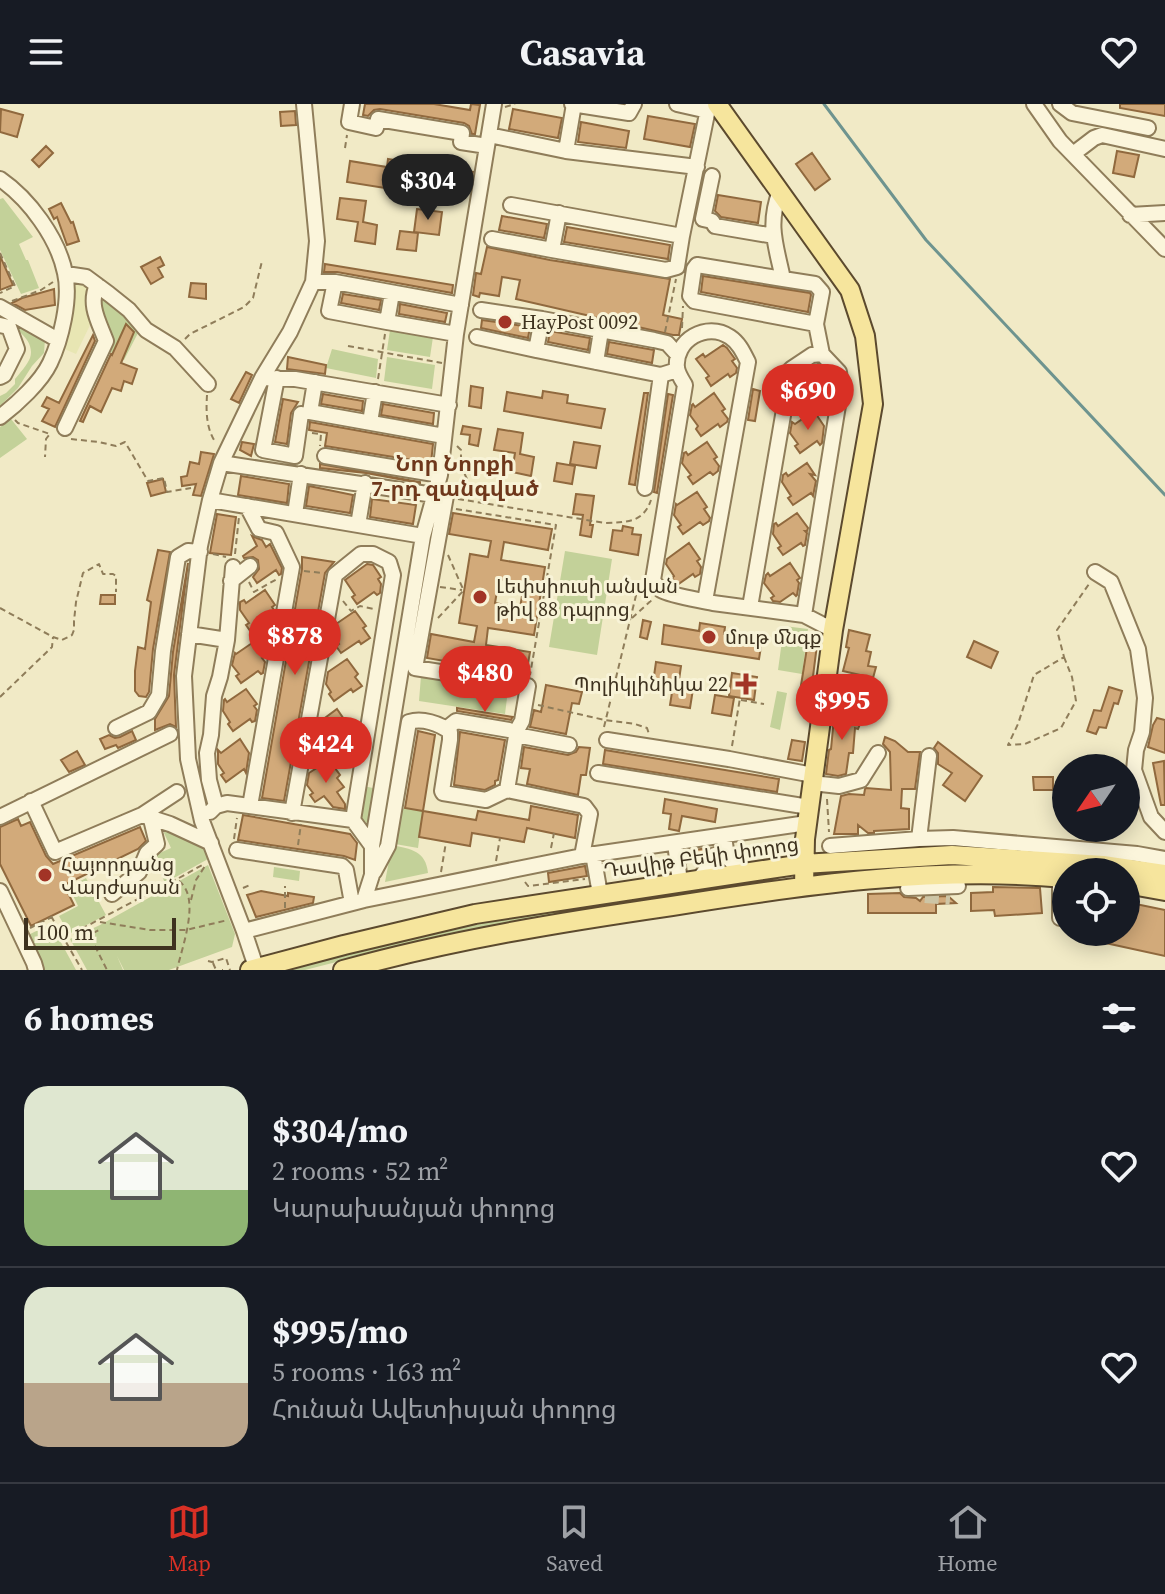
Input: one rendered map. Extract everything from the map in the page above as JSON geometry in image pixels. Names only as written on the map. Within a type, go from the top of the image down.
[{"type":"main road","points":[[711,106],[780,191],[850,290],[865,336],[873,404],[833,630],[817,781],[808,815],[804,886]]},
{"type":"main road","name":"Դավիթ Բեկի փողոց","points":[[254,969],[598,886],[690,881],[803,864],[952,855],[1052,862]]},
{"type":"main road","name":"Դավիթ Բեկի փողոց","points":[[1140,870],[1165,874]]},
{"type":"main road","points":[[343,970],[483,937],[577,920],[831,882],[960,886],[1052,879]]},
{"type":"main road","points":[[1140,887],[1165,891]]},
{"type":"street","points":[[352,104],[349,122],[376,128],[378,119],[462,133],[461,142],[488,141],[697,167]]},
{"type":"street","points":[[494,104],[456,334],[440,475],[439,535],[415,668],[528,686],[522,721],[512,733],[507,790]]},
{"type":"street","points":[[566,151],[573,104],[629,113],[634,104]]},
{"type":"street","points":[[492,239],[677,272],[711,106],[677,104]]},
{"type":"street","points":[[1034,104],[1060,141],[1165,249]]},
{"type":"street","points":[[1060,104],[1072,113],[1148,128]]},
{"type":"street","points":[[254,969],[244,931],[202,821],[188,759],[184,676],[200,552],[221,463],[270,378],[313,282],[317,241],[301,105]]},
{"type":"street","points":[[1086,144],[1090,117]]},
{"type":"street","points":[[1073,154],[1102,135],[1165,149]]},
{"type":"street","points":[[712,176],[703,219],[712,221],[715,226],[774,236]]},
{"type":"street","points":[[0,179],[30,204],[52,240],[66,275],[67,296],[49,365],[23,398],[4,414]]},
{"type":"street","points":[[780,191],[772,217],[783,279]]},
{"type":"street","points":[[511,205],[682,236]]},
{"type":"street","points":[[552,250],[559,213]]},
{"type":"street","points":[[1130,215],[1165,213]]},
{"type":"street","points":[[804,615],[841,387],[839,372],[822,354],[816,324],[822,292],[815,284],[697,265],[694,269],[690,296],[694,301],[816,324]]},
{"type":"street","points":[[66,275],[86,277],[97,285],[129,310],[146,330],[175,348],[208,384]]},
{"type":"street","points":[[313,282],[335,282],[461,305]]},
{"type":"street","points":[[335,282],[329,311],[387,325],[456,334]]},
{"type":"street","points":[[59,434],[106,341],[94,312],[97,285]]},
{"type":"street","points":[[387,325],[392,293]]},
{"type":"street","points":[[5,304],[58,340]]},
{"type":"street","points":[[481,310],[667,343],[678,362],[685,385],[653,580],[660,590],[705,601],[804,615],[833,630]]},
{"type":"street","points":[[536,350],[542,319]]},
{"type":"street","points":[[0,325],[9,327],[17,349],[0,377]]},
{"type":"street","points":[[596,362],[601,331]]},
{"type":"street","points":[[645,488],[661,375],[678,362],[686,341],[699,333],[721,331],[740,346],[748,362],[705,601]]},
{"type":"street","points":[[477,337],[661,375]]},
{"type":"street","points":[[750,607],[791,369],[812,355],[822,354]]},
{"type":"street","points":[[270,378],[376,389],[449,405]]},
{"type":"street","points":[[270,378],[263,450],[295,456],[301,414]]},
{"type":"street","points":[[315,382],[310,412],[444,436]]},
{"type":"street","points":[[370,422],[376,389]]},
{"type":"street","points":[[325,456],[440,475]]},
{"type":"street","points":[[221,463],[365,483],[441,499]]},
{"type":"street","points":[[295,514],[301,474]]},
{"type":"street","points":[[358,525],[365,483]]},
{"type":"street","points":[[372,875],[372,846],[423,536],[441,499]]},
{"type":"street","points":[[210,500],[423,536]]},
{"type":"street","points":[[244,506],[259,529],[276,533],[292,567],[298,571],[245,806]]},
{"type":"street","points":[[116,728],[149,712],[159,695],[178,557],[188,551],[200,552]]},
{"type":"street","points":[[297,813],[334,581],[361,554],[373,554],[389,562],[393,575],[353,820],[372,846]]},
{"type":"street","points":[[216,806],[209,780],[207,753],[237,569]]},
{"type":"street","points":[[1095,572],[1111,582],[1138,649],[1145,698],[1134,770],[1151,817],[1165,832]]},
{"type":"street","points":[[189,634],[227,640]]},
{"type":"street","points":[[163,651],[187,654]]},
{"type":"street","points":[[185,705],[213,708]]},
{"type":"street","points":[[358,901],[388,846],[409,722],[417,719],[442,726],[450,732],[443,793],[486,800],[507,790],[584,806],[590,814],[588,855],[598,886]]},
{"type":"street","points":[[446,729],[456,721],[569,745]]},
{"type":"street","points":[[0,817],[170,734]]},
{"type":"street","points":[[607,740],[729,759],[839,786],[861,780],[878,753]]},
{"type":"street","points":[[919,839],[929,756]]},
{"type":"street","points":[[598,773],[808,815]]},
{"type":"street","points":[[31,801],[55,852],[146,817],[177,792]]},
{"type":"street","points":[[202,821],[216,806],[227,803],[353,820]]},
{"type":"street","points":[[244,931],[358,901],[588,855],[724,836],[808,815]]},
{"type":"street","points":[[146,817],[170,824],[211,843]]},
{"type":"street","points":[[112,894],[139,872],[147,853],[157,844],[146,817]]},
{"type":"street","points":[[724,836],[727,857],[743,873]]},
{"type":"street","points":[[830,846],[953,838],[1165,859]]},
{"type":"street","points":[[675,843],[690,881],[715,855],[726,853]]},
{"type":"street","points":[[235,846],[342,866],[358,901]]},
{"type":"street","points":[[1086,850],[1095,858]]},
{"type":"street","points":[[905,883],[925,896]]},
{"type":"street","points":[[0,891],[36,970]]},
{"type":"path","points":[[345,148],[349,122]]},
{"type":"path","points":[[0,253],[15,286],[0,293]]},
{"type":"path","points":[[175,348],[190,334],[244,307],[253,298],[262,261]]},
{"type":"path","points":[[665,333],[677,272]]},
{"type":"path","points":[[5,304],[41,290],[66,275]]},
{"type":"path","points":[[682,335],[682,298],[691,298]]},
{"type":"path","points":[[376,389],[387,325]]},
{"type":"path","points":[[348,346],[447,364]]},
{"type":"path","points":[[208,384],[205,412],[216,443]]},
{"type":"path","points":[[4,414],[18,423],[59,434],[116,446],[125,442],[148,481],[164,478],[167,492],[191,488]]},
{"type":"path","points":[[311,432],[321,434]]},
{"type":"path","points":[[45,457],[46,439],[59,434]]},
{"type":"path","points":[[444,436],[461,450],[460,464],[468,483],[485,504]]},
{"type":"path","points":[[441,499],[605,523],[623,522],[647,512]]},
{"type":"path","points":[[441,499],[556,525],[526,695],[605,720],[647,728],[649,747]]},
{"type":"path","points":[[237,569],[244,506]]},
{"type":"path","points":[[439,535],[464,590]]},
{"type":"path","points":[[200,552],[237,569],[254,592],[298,571],[334,581],[351,611],[360,606],[387,612]]},
{"type":"path","points":[[0,608],[62,640],[72,635],[74,630],[83,573],[99,564],[103,574],[116,576],[116,592]]},
{"type":"path","points":[[1064,657],[1034,675],[1008,745],[1025,744],[1061,728],[1076,701],[1057,630],[1095,572]]},
{"type":"path","points":[[605,720],[639,583],[642,584]]},
{"type":"path","points":[[430,586],[464,590]]},
{"type":"path","points":[[421,636],[464,590]]},
{"type":"path","points":[[631,619],[655,597]]},
{"type":"path","points":[[0,697],[52,647],[53,637]]},
{"type":"path","points":[[729,759],[740,699],[764,704]]},
{"type":"path","points":[[817,781],[830,846]]},
{"type":"path","points":[[235,846],[245,806]]},
{"type":"path","points":[[296,858],[297,813]]},
{"type":"path","points":[[550,856],[554,833]]},
{"type":"path","points":[[495,864],[500,838]]},
{"type":"path","points":[[441,875],[446,842]]},
{"type":"path","points":[[64,938],[209,861],[196,880],[177,970]]},
{"type":"path","points":[[176,879],[185,885],[191,902]]},
{"type":"path","points":[[537,879],[538,885]]},
{"type":"path","points":[[525,882],[528,886],[598,886]]},
{"type":"path","points":[[241,888],[252,884]]},
{"type":"path","points":[[284,913],[285,886]]},
{"type":"path","points":[[51,916],[82,970]]},
{"type":"path","points":[[98,922],[150,930],[186,930],[233,919]]},
{"type":"path","points":[[85,928],[107,970]]},
{"type":"path","points":[[75,942],[101,929]]},
{"type":"path","points":[[216,970],[210,961],[226,958],[230,970]]},
{"type":"shaded area","points":[[69,277],[87,279],[91,292],[92,321],[76,354],[62,348]]},
{"type":"green space","points":[[3,198],[33,237],[19,244],[39,288],[21,294],[0,250],[0,199]]},
{"type":"green space","points":[[100,294],[134,323],[138,333],[124,360],[109,351],[97,315]]},
{"type":"green space","points":[[0,311],[45,339],[44,353],[0,406],[0,396],[15,384],[15,379],[29,361],[31,351],[22,335],[0,321]]},
{"type":"green space","points":[[390,330],[433,337],[430,357],[387,350]]},
{"type":"green space","points":[[332,349],[378,359],[376,378],[326,368]]},
{"type":"green space","points":[[387,357],[435,365],[432,389],[384,381]]},
{"type":"green space","points":[[11,419],[27,439],[0,458],[0,427]]},
{"type":"green space","points":[[565,551],[612,559],[597,655],[549,647]]},
{"type":"green space","points":[[784,626],[808,629],[802,674],[778,670]]},
{"type":"green space","points":[[421,676],[508,690],[505,714],[419,701]]},
{"type":"green space","points":[[777,691],[787,693],[780,730],[770,727]]},
{"type":"green space","points":[[363,786],[378,789],[371,827],[358,815]]},
{"type":"green space","points":[[401,808],[423,811],[418,848],[395,844]]},
{"type":"green space","points":[[165,828],[204,845],[208,859],[165,883],[153,856],[171,848]]},
{"type":"green space","points":[[392,845],[421,856],[428,873],[385,882]]},
{"type":"green space","points":[[208,865],[235,934],[232,947],[169,970],[124,970],[117,956],[123,970],[87,970],[70,939]]},
{"type":"green space","points":[[274,867],[300,871],[299,881],[273,877]]},
{"type":"green space","points":[[86,878],[106,915],[69,934],[59,916],[78,906],[69,887]]},
{"type":"green space","points":[[733,881],[712,889],[442,935],[305,970],[277,970],[466,923]]},
{"type":"green space","points":[[51,924],[76,970],[39,970],[26,936]]},
{"type":"building","points":[[365,104],[434,104],[470,110],[471,104],[480,105],[475,134],[472,134],[464,123],[380,109],[368,116],[363,115]]},
{"type":"building","points":[[1120,104],[1165,104],[1165,116],[1120,108]]},
{"type":"building","points":[[1,109],[23,115],[17,137],[0,132]]},
{"type":"building","points":[[513,109],[562,118],[558,138],[509,129]]},
{"type":"building","points":[[295,111],[296,125],[281,126],[280,112]]},
{"type":"building","points":[[648,116],[695,124],[690,147],[644,139]]},
{"type":"building","points":[[581,122],[629,131],[626,148],[578,142]]},
{"type":"building","points":[[46,146],[53,153],[39,167],[32,160]]},
{"type":"building","points":[[1117,151],[1139,155],[1134,177],[1113,173]]},
{"type":"building","points":[[812,153],[830,179],[815,190],[796,164]]},
{"type":"building","points":[[388,159],[408,162],[407,171],[445,177],[442,197],[347,182],[350,161],[387,167]]},
{"type":"building","points":[[463,171],[473,172],[470,187],[461,186]]},
{"type":"building","points":[[718,195],[761,202],[758,223],[721,217],[715,211]]},
{"type":"building","points":[[340,198],[366,201],[363,222],[377,225],[375,244],[355,241],[358,222],[337,219]]},
{"type":"building","points":[[61,203],[73,222],[79,241],[67,245],[57,217],[54,219],[49,209]]},
{"type":"building","points":[[417,209],[442,212],[439,235],[414,232]]},
{"type":"building","points":[[502,216],[547,224],[544,238],[499,230]]},
{"type":"building","points":[[567,227],[670,245],[668,259],[564,242]]},
{"type":"building","points":[[400,231],[418,233],[416,251],[397,249]]},
{"type":"building","points":[[487,247],[670,279],[663,315],[682,319],[679,335],[516,299],[520,280],[502,277],[499,296],[473,295],[476,273],[481,274]]},
{"type":"building","points":[[0,256],[13,285],[0,290]]},
{"type":"building","points":[[160,257],[164,265],[158,268],[163,277],[151,284],[141,267]]},
{"type":"building","points":[[325,264],[453,285],[452,293],[324,272]]},
{"type":"building","points":[[703,276],[810,293],[808,312],[701,292]]},
{"type":"building","points":[[191,283],[206,284],[206,299],[189,297]]},
{"type":"building","points":[[54,289],[55,305],[25,310],[12,303],[22,298]]},
{"type":"building","points":[[343,294],[381,300],[379,310],[341,303]]},
{"type":"building","points":[[400,304],[447,313],[445,322],[399,314]]},
{"type":"building","points":[[482,320],[530,327],[528,338],[481,328]]},
{"type":"building","points":[[126,324],[134,332],[121,363],[137,369],[132,384],[124,381],[121,391],[112,388],[101,412],[90,406],[83,422],[80,421],[111,354]]},
{"type":"building","points":[[550,331],[590,338],[588,350],[548,342]]},
{"type":"building","points":[[93,335],[95,341],[55,427],[42,421],[49,409],[42,406],[47,397],[59,403]]},
{"type":"building","points":[[609,342],[654,350],[652,363],[607,354]]},
{"type":"building","points":[[723,345],[735,359],[732,361],[737,368],[736,373],[730,377],[728,374],[711,386],[706,378],[709,376],[696,359]]},
{"type":"building","points":[[288,357],[326,365],[325,374],[287,369]]},
{"type":"building","points":[[818,364],[830,377],[830,393],[827,390],[810,402],[804,395],[807,393],[799,381],[800,375]]},
{"type":"building","points":[[246,372],[252,375],[239,403],[231,399]]},
{"type":"building","points":[[471,386],[483,388],[481,408],[469,406]]},
{"type":"building","points":[[753,389],[760,391],[755,421],[748,420]]},
{"type":"building","points":[[543,391],[568,395],[567,403],[605,409],[601,428],[504,411],[507,392],[542,398]]},
{"type":"building","points":[[644,393],[648,393],[635,485],[629,484]]},
{"type":"building","points":[[714,393],[728,419],[720,427],[718,424],[701,436],[690,415],[692,405],[695,407]]},
{"type":"building","points":[[323,394],[363,401],[362,411],[321,404]]},
{"type":"building","points":[[668,394],[673,395],[657,493],[654,492]]},
{"type":"building","points":[[283,399],[298,402],[291,413],[287,444],[275,442]]},
{"type":"building","points":[[383,404],[434,413],[433,424],[381,415]]},
{"type":"building","points":[[814,411],[824,426],[822,443],[820,445],[817,441],[800,453],[790,433],[792,422],[795,424]]},
{"type":"building","points":[[310,422],[433,444],[431,463],[325,446],[327,433],[309,430]]},
{"type":"building","points":[[463,426],[481,429],[478,446],[469,444],[470,435],[461,434]]},
{"type":"building","points":[[498,429],[523,433],[520,454],[534,457],[531,476],[512,472],[515,453],[494,450]]},
{"type":"building","points":[[242,442],[254,444],[251,456],[240,450]]},
{"type":"building","points":[[574,442],[600,446],[596,468],[570,464]]},
{"type":"building","points":[[707,442],[717,457],[714,459],[719,466],[718,471],[713,475],[710,472],[693,484],[688,477],[691,475],[682,463],[684,453],[688,455]]},
{"type":"building","points":[[201,452],[214,454],[201,496],[193,495],[196,484],[182,486],[181,477],[187,476],[190,462],[199,464]]},
{"type":"building","points":[[557,463],[575,466],[572,484],[554,481]]},
{"type":"building","points":[[807,463],[815,475],[810,474],[816,481],[813,496],[811,493],[793,505],[782,482],[783,475],[786,473],[788,476]]},
{"type":"building","points":[[320,464],[420,482],[420,483],[320,468]]},
{"type":"building","points":[[241,476],[289,484],[287,503],[238,495]]},
{"type":"building","points":[[163,479],[166,492],[151,496],[147,483]]},
{"type":"building","points":[[309,486],[353,495],[350,513],[306,506]]},
{"type":"building","points":[[697,492],[707,507],[704,509],[709,521],[703,525],[700,522],[683,534],[674,515],[676,504]]},
{"type":"building","points":[[576,494],[594,496],[591,537],[580,535],[583,515],[573,514]]},
{"type":"building","points":[[372,499],[416,505],[413,524],[370,517]]},
{"type":"building","name":"Լեփսիուսի անվան թիվ 88 դպրոց","points":[[453,513],[552,529],[548,550],[504,542],[501,560],[545,567],[534,635],[488,628],[486,645],[530,652],[526,675],[427,658],[431,634],[474,642],[477,626],[459,623],[470,554],[488,557],[491,541],[449,534]],"holes":[[[499,579],[524,584],[520,608],[495,603]]]},
{"type":"building","points":[[797,513],[808,528],[805,531],[805,545],[801,543],[783,555],[773,534],[774,524],[778,526]]},
{"type":"building","points":[[217,514],[236,517],[231,555],[210,553]]},
{"type":"building","points":[[623,526],[633,528],[632,534],[641,535],[638,555],[610,550],[613,530],[622,531]]},
{"type":"building","points":[[252,536],[262,540],[266,547],[270,544],[282,568],[281,574],[276,570],[257,583],[253,577],[259,569],[258,560],[243,556],[257,546]]},
{"type":"building","points":[[689,543],[700,559],[697,561],[701,567],[700,574],[695,577],[693,574],[677,585],[666,564],[667,559]]},
{"type":"building","points":[[158,550],[170,552],[146,697],[139,696],[135,691],[135,671],[138,647],[145,649],[151,602],[147,600]]},
{"type":"building","points":[[302,557],[334,562],[325,573],[284,801],[262,798]]},
{"type":"building","points":[[188,563],[174,675],[176,727],[170,724],[155,730],[155,719],[169,696]]},
{"type":"building","points":[[790,563],[800,578],[797,580],[797,595],[793,593],[780,602],[773,601],[771,598],[774,596],[764,583],[766,575],[768,573],[770,576]]},
{"type":"building","points":[[367,564],[373,565],[381,577],[378,579],[380,593],[377,595],[374,592],[357,604],[345,580]]},
{"type":"building","points":[[265,590],[275,605],[272,607],[272,622],[268,620],[251,632],[240,610],[240,602],[244,600],[246,603]]},
{"type":"building","points":[[101,595],[115,595],[115,604],[100,604]]},
{"type":"building","points":[[355,611],[370,638],[341,653],[334,637],[336,624]]},
{"type":"building","points":[[643,620],[651,622],[647,639],[640,637]]},
{"type":"building","points":[[700,623],[725,627],[724,634],[762,640],[759,659],[662,644],[664,625],[699,631]]},
{"type":"building","points":[[849,630],[870,635],[866,651],[871,652],[868,666],[876,667],[873,678],[843,671],[849,648],[846,647]]},
{"type":"building","points":[[809,635],[818,637],[810,700],[799,698]]},
{"type":"building","points":[[255,641],[266,656],[262,658],[265,662],[263,673],[258,671],[241,683],[232,665],[235,653]]},
{"type":"building","points":[[974,641],[998,652],[991,668],[967,657]]},
{"type":"building","points":[[347,659],[362,686],[353,692],[351,689],[334,701],[326,684],[328,672]]},
{"type":"building","points":[[656,662],[681,666],[678,687],[693,689],[690,708],[670,705],[675,686],[653,683]]},
{"type":"building","points":[[732,673],[757,677],[754,700],[729,696]]},
{"type":"building","points":[[546,685],[582,692],[579,704],[572,703],[566,734],[530,727],[534,710],[541,712]]},
{"type":"building","points":[[1109,687],[1122,691],[1118,704],[1114,703],[1106,728],[1099,727],[1096,734],[1087,731],[1094,710],[1101,711]]},
{"type":"building","points":[[246,689],[257,704],[254,706],[257,710],[255,721],[250,719],[233,731],[223,711],[224,700],[227,702]]},
{"type":"building","points":[[715,695],[734,698],[731,716],[712,713]]},
{"type":"building","points":[[457,708],[513,717],[511,720],[457,711]]},
{"type":"building","points":[[837,708],[862,719],[858,729],[855,728],[853,753],[849,753],[846,774],[838,776],[826,774]]},
{"type":"building","points":[[337,709],[352,737],[343,743],[341,739],[323,752],[316,735],[318,723]]},
{"type":"building","points":[[1157,718],[1165,720],[1165,753],[1148,747]]},
{"type":"building","points":[[132,731],[136,740],[118,748],[116,745],[105,749],[100,739],[109,735],[120,737]]},
{"type":"building","points":[[418,731],[435,735],[423,811],[405,808]]},
{"type":"building","points":[[460,732],[505,740],[495,785],[485,790],[454,785]]},
{"type":"building","points":[[885,737],[908,752],[920,752],[915,789],[902,789],[901,808],[909,809],[909,829],[868,833],[858,825],[858,834],[834,834],[841,796],[864,795],[866,788],[891,790],[890,752],[883,744]]},
{"type":"building","points":[[240,739],[249,753],[246,773],[244,769],[226,782],[218,764],[218,750],[221,753]]},
{"type":"building","points":[[792,740],[805,742],[802,761],[788,759]]},
{"type":"building","points":[[938,742],[982,776],[965,801],[943,785],[952,773],[938,764],[938,753],[934,748]]},
{"type":"building","points":[[524,747],[568,755],[579,747],[590,748],[586,775],[581,775],[578,795],[527,784],[530,769],[521,768]]},
{"type":"building","points":[[605,750],[779,779],[777,792],[603,764]]},
{"type":"building","points":[[77,751],[85,765],[69,772],[61,760]]},
{"type":"building","points":[[329,760],[344,787],[337,792],[345,809],[333,807],[324,796],[315,802],[310,795],[313,793],[307,785],[309,773]]},
{"type":"building","points":[[1164,761],[1165,805],[1161,805],[1153,763]]},
{"type":"building","points":[[1033,777],[1052,777],[1052,790],[1034,790]]},
{"type":"building","points":[[665,799],[717,809],[715,822],[682,816],[679,831],[669,829],[671,814],[663,813]]},
{"type":"building","points":[[531,806],[578,815],[575,838],[527,828],[524,842],[472,833],[470,846],[419,837],[423,811],[476,820],[478,811],[529,820]]},
{"type":"building","points":[[243,815],[350,834],[357,843],[355,860],[238,840]]},
{"type":"building","name":"Հայորդանց Վարժարան","points":[[18,819],[21,826],[30,822],[53,864],[140,827],[146,841],[138,849],[64,885],[74,905],[31,926],[0,864],[0,827]]},
{"type":"building","points":[[708,848],[701,860],[688,862],[686,851]]},
{"type":"building","points":[[585,866],[587,876],[549,882],[548,873]]},
{"type":"building","points":[[993,887],[1040,888],[1042,913],[995,916],[994,910],[971,911],[971,893],[993,892]]},
{"type":"building","points":[[261,891],[314,897],[313,903],[256,917],[247,895]]},
{"type":"building","points":[[900,893],[920,901],[923,897],[948,896],[956,903],[936,904],[936,913],[868,913],[868,894]]},
{"type":"building","points":[[1140,905],[1165,910],[1165,956],[1119,946],[1140,946]]},
{"type":"waterway","points":[[824,104],[926,240],[1165,495]]},
{"type":"tunnel","points":[[925,896],[950,898]]},
{"type":"place","name":"HayPost 0092","points":[[505,322]]},
{"type":"place","name":"Լեփսիուսի անվան թիվ 88 դպրոց","points":[[480,597]]},
{"type":"place","name":"մութ մնգք","points":[[709,637]]},
{"type":"place","name":"Պոլիկլինիկա 22","points":[[746,684]]},
{"type":"place","name":"Հայորդանց Վարժարան","points":[[45,875]]},
{"type":"district","name":"Նոր Նորքի 7-րդ զանգված","points":[[455,476]]}]
